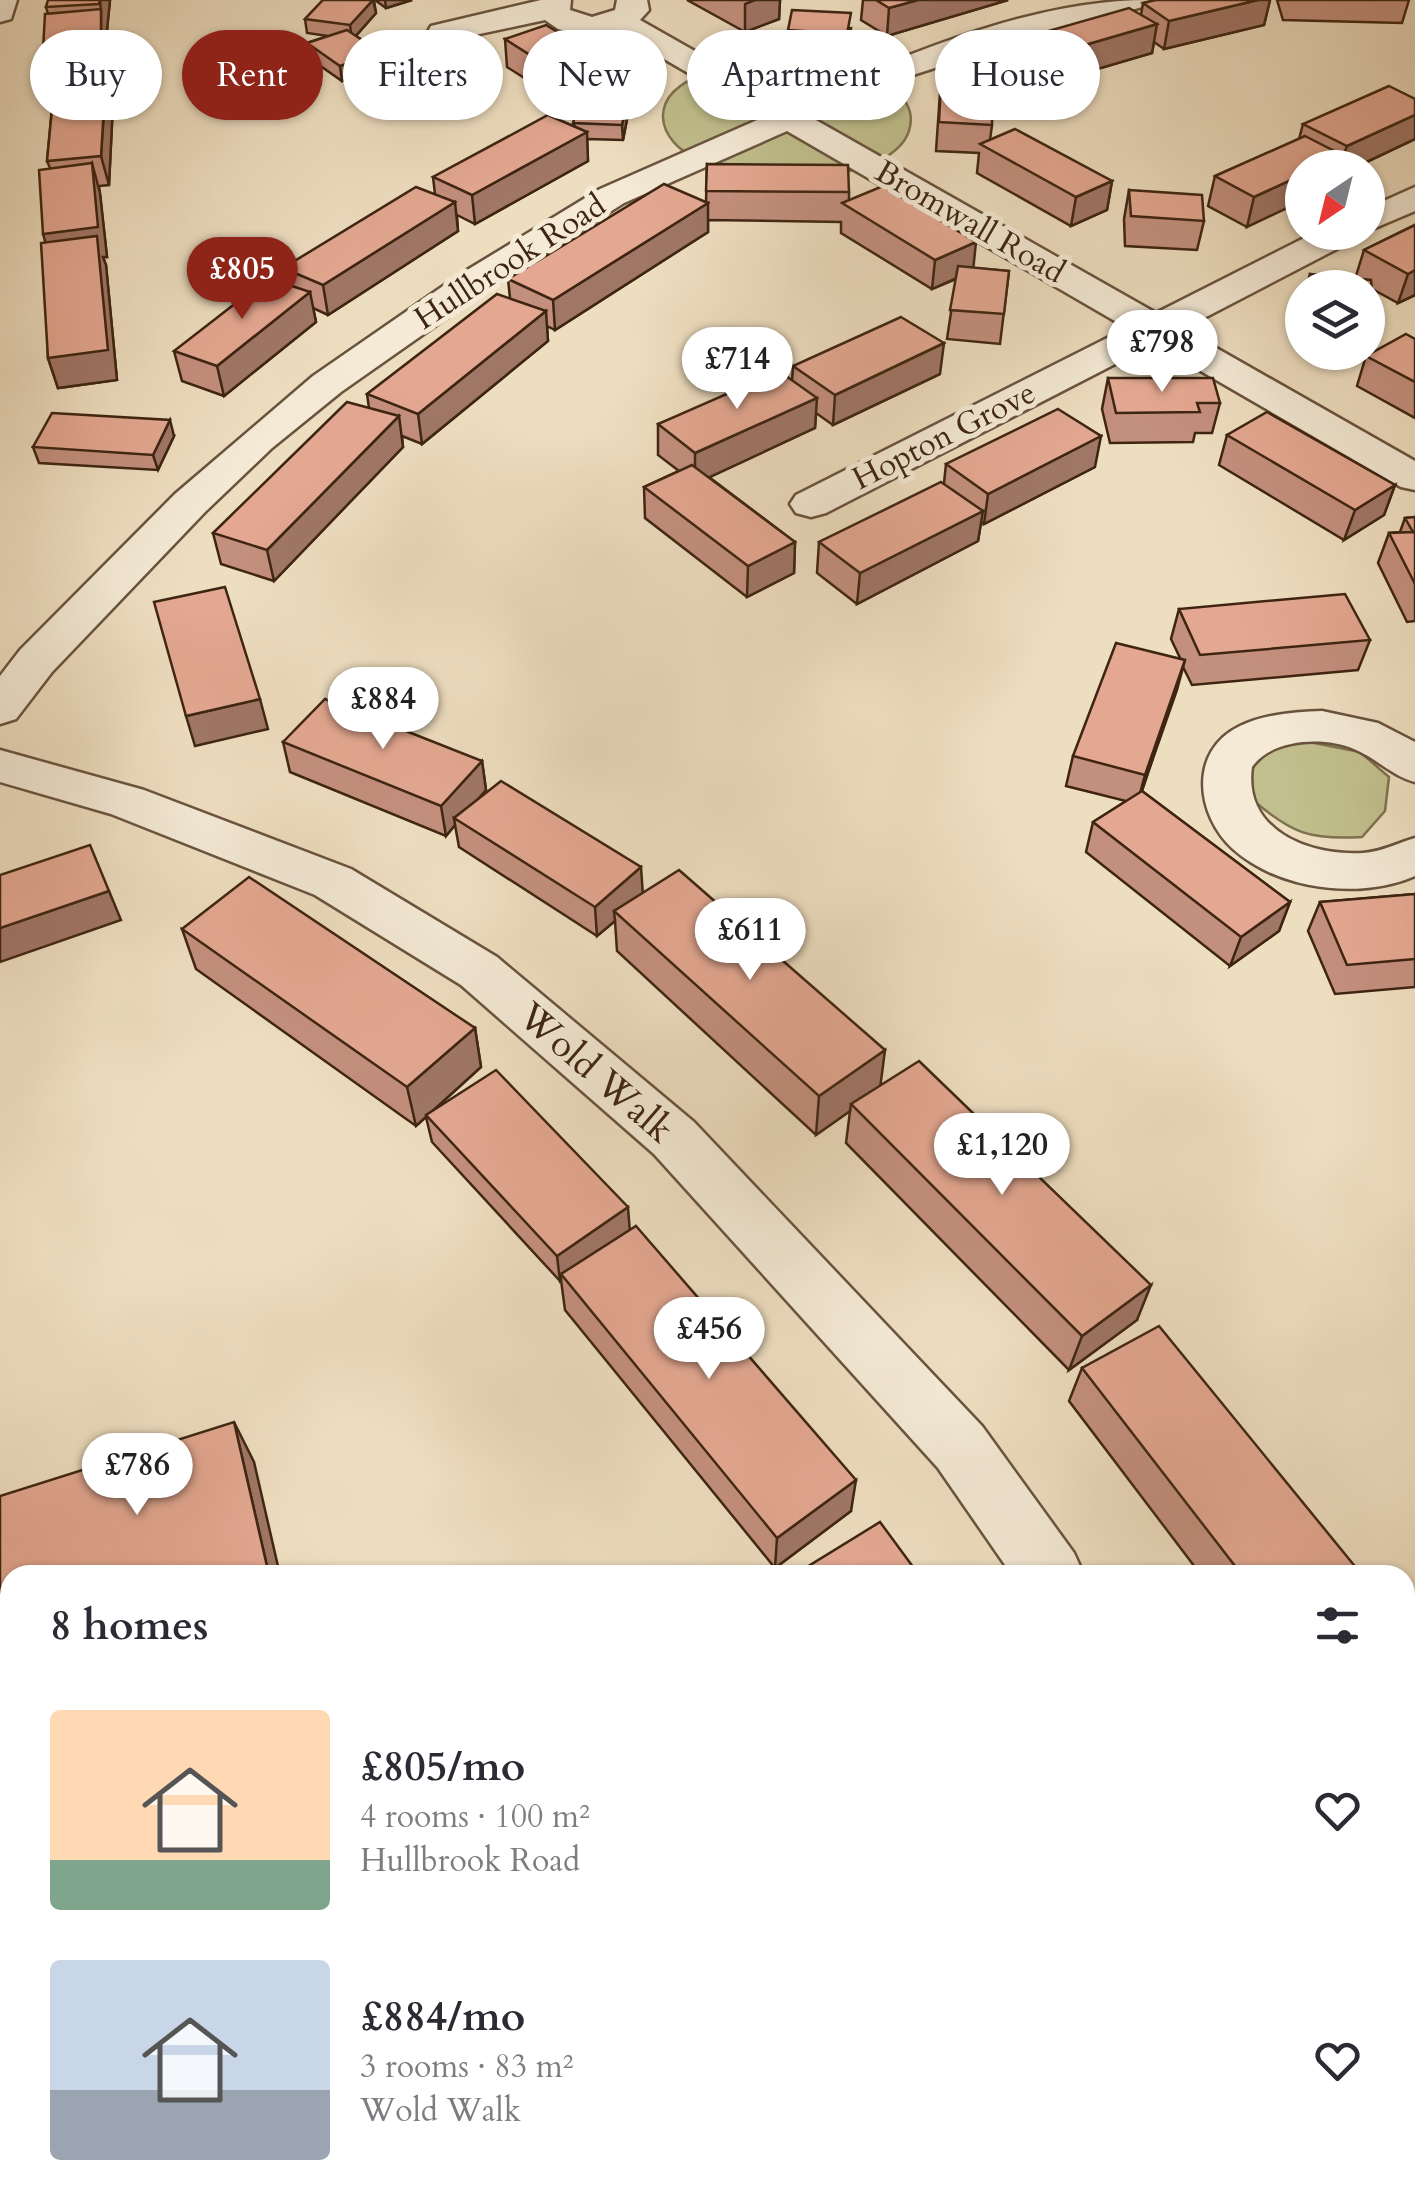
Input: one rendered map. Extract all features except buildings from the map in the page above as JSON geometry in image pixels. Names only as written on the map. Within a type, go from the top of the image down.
[{"type":"street","points":[[0,13],[2,0]]},
{"type":"street","name":"Hullbrook Road","points":[[915,65],[1014,32],[1136,0]]},
{"type":"street","points":[[454,30],[554,4],[561,19],[583,25],[626,10]]},
{"type":"street","name":"Bromwall Road","points":[[626,10],[687,52]]},
{"type":"street","name":"Hullbrook Road","points":[[0,708],[18,654],[326,384],[472,284],[612,196],[780,120]]},
{"type":"street","name":"Bromwall Road","points":[[788,120],[1415,478]]},
{"type":"street","points":[[1385,211],[1415,196]]},
{"type":"street","name":"Hopton Grove","points":[[811,504],[1308,250]]},
{"type":"street","points":[[1407,749],[1330,726],[1297,726],[1268,732],[1244,745],[1230,764],[1225,786],[1231,809],[1248,832],[1274,852],[1308,866],[1346,873],[1382,871],[1415,856]]},
{"type":"street","name":"Wold Walk","points":[[0,766],[128,802],[333,882],[479,972],[674,1138],[960,1448],[1044,1565]]},
{"type":"shaded area","points":[[687,82],[687,120],[910,120],[910,127],[904,141],[887,157],[863,167],[804,177],[743,173],[689,155],[674,142],[663,120],[667,120],[667,102]]},
{"type":"shaded area","points":[[1299,740],[1360,752],[1389,777],[1385,811],[1362,837],[1303,832],[1279,821],[1253,800],[1251,769],[1269,751]]}]
